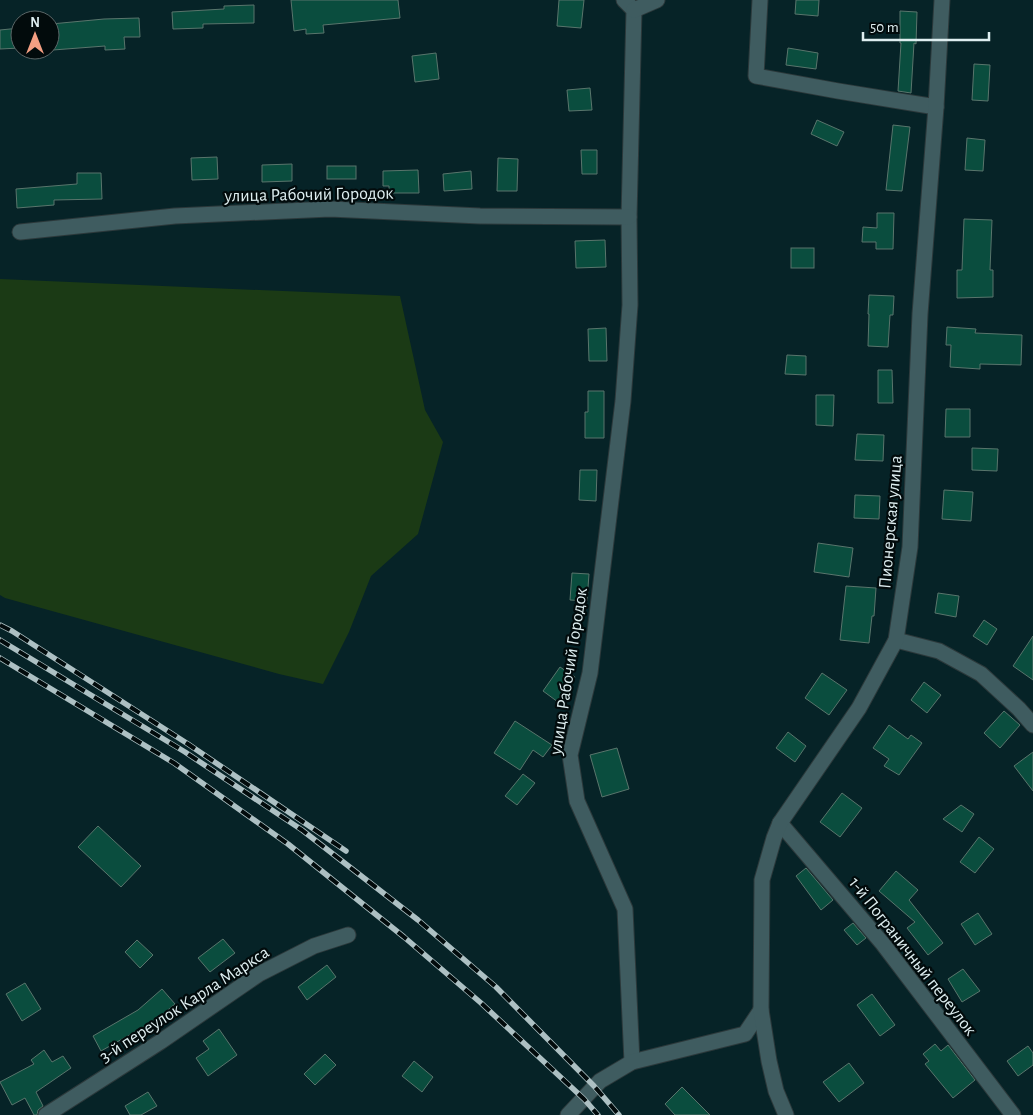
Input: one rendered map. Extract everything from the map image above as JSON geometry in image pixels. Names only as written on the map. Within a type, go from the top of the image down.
[{"type":"street","points":[[629,5],[657,0]]},
{"type":"street","points":[[760,0],[756,76],[936,107]]},
{"type":"street","name":"Пионерская улица","points":[[786,1115],[776,1091],[760,1010],[762,880],[780,823],[859,708],[896,640],[910,547],[920,314],[942,0]]},
{"type":"street","name":"улица Рабочий Городок","points":[[629,5],[630,305],[623,401],[590,673],[570,755],[577,801],[625,909],[632,1062]]},
{"type":"street","name":"улица Рабочий Городок","points":[[20,232],[175,216],[330,209],[480,216],[629,217]]},
{"type":"street","points":[[896,640],[939,651],[982,674],[1033,725]]},
{"type":"street","name":"1-й Пограничный переулок","points":[[780,823],[883,944],[1013,1115]]},
{"type":"street","name":"3-й переулок Карла Маркса","points":[[46,1115],[160,1042],[260,974],[314,946],[348,936]]},
{"type":"street","points":[[568,1115],[600,1081],[632,1062],[745,1034],[760,1010]]},
{"type":"green space","points":[[0,279],[400,296],[425,410],[443,442],[418,534],[371,576],[349,632],[323,684],[279,674],[5,598],[0,595]]},
{"type":"building","points":[[291,0],[398,0],[400,18],[323,25],[324,33],[306,34],[306,29],[294,31]]},
{"type":"building","points":[[559,0],[584,0],[581,28],[557,26]]},
{"type":"building","points":[[796,0],[819,0],[818,16],[795,14]]},
{"type":"building","points":[[254,5],[254,23],[203,24],[203,28],[173,29],[172,12],[224,9],[224,6]]},
{"type":"building","points":[[900,11],[917,12],[911,93],[898,91],[901,43]]},
{"type":"building","points":[[139,18],[140,37],[124,37],[125,49],[105,50],[105,46],[60,49],[60,23]]},
{"type":"building","points":[[10,29],[10,48],[0,49],[0,30]]},
{"type":"building","points":[[788,48],[818,53],[816,69],[786,65]]},
{"type":"building","points":[[436,53],[439,79],[415,82],[412,56]]},
{"type":"building","points":[[974,64],[990,65],[988,101],[972,100]]},
{"type":"building","points":[[590,88],[592,110],[569,111],[567,90]]},
{"type":"building","points":[[817,120],[844,132],[837,146],[811,134]]},
{"type":"building","points":[[893,125],[910,127],[902,191],[886,190]]},
{"type":"building","points":[[967,138],[985,140],[983,171],[965,170]]},
{"type":"building","points":[[581,150],[597,150],[597,174],[582,174]]},
{"type":"building","points":[[217,157],[218,179],[192,180],[191,158]]},
{"type":"building","points":[[498,158],[518,159],[517,191],[497,191]]},
{"type":"building","points":[[292,164],[292,181],[262,182],[262,165]]},
{"type":"building","points":[[327,166],[356,166],[356,179],[327,179]]},
{"type":"building","points":[[418,170],[419,193],[389,193],[389,186],[383,186],[383,171]]},
{"type":"building","points":[[471,171],[472,189],[444,191],[443,174]]},
{"type":"building","points":[[77,173],[101,173],[102,199],[54,200],[54,205],[17,208],[16,189],[77,184]]},
{"type":"building","points":[[877,213],[894,213],[893,249],[876,249],[876,242],[862,242],[863,227],[877,228]]},
{"type":"building","points":[[964,219],[992,220],[990,270],[993,270],[993,297],[957,298],[957,270],[962,270]]},
{"type":"building","points":[[605,240],[606,267],[576,268],[575,241]]},
{"type":"building","points":[[791,248],[814,248],[814,268],[791,268]]},
{"type":"building","points":[[869,295],[894,296],[893,315],[890,315],[888,347],[868,346]]},
{"type":"building","points":[[947,327],[976,329],[975,333],[1022,335],[1021,365],[980,364],[980,369],[950,367],[951,345],[946,345]]},
{"type":"building","points":[[606,328],[607,361],[589,361],[588,329]]},
{"type":"building","points":[[787,355],[806,356],[806,375],[785,374]]},
{"type":"building","points":[[878,370],[892,370],[893,403],[878,403]]},
{"type":"building","points":[[588,391],[604,391],[604,438],[585,438],[585,412],[588,412]]},
{"type":"building","points":[[816,395],[834,395],[833,426],[816,425]]},
{"type":"building","points":[[946,409],[970,409],[970,437],[945,437]]},
{"type":"building","points":[[857,434],[884,435],[883,461],[855,460]]},
{"type":"building","points":[[972,448],[998,449],[997,471],[972,470]]},
{"type":"building","points":[[580,470],[597,470],[596,501],[579,500]]},
{"type":"building","points":[[944,490],[973,492],[971,521],[942,519]]},
{"type":"building","points":[[855,495],[880,496],[879,519],[854,518]]},
{"type":"building","points":[[818,543],[853,548],[849,577],[814,572]]},
{"type":"building","points":[[572,573],[589,574],[587,601],[570,600]]},
{"type":"building","points":[[846,586],[876,588],[874,616],[872,616],[869,643],[840,640]]},
{"type":"building","points":[[938,593],[959,596],[956,617],[935,613]]},
{"type":"building","points":[[984,620],[997,629],[987,645],[973,636]]},
{"type":"building","points":[[1033,636],[1033,680],[1013,666]]},
{"type":"building","points":[[560,667],[575,677],[558,702],[543,691]]},
{"type":"building","points":[[822,673],[847,690],[829,715],[805,698]]},
{"type":"building","points":[[924,682],[941,695],[927,713],[911,700]]},
{"type":"building","points":[[1004,711],[1020,725],[1000,748],[984,733]]},
{"type":"building","points":[[515,721],[552,745],[543,757],[533,750],[520,770],[494,753]]},
{"type":"building","points":[[889,725],[908,739],[911,735],[922,743],[899,775],[884,766],[889,759],[873,748]]},
{"type":"building","points":[[788,732],[806,746],[795,762],[776,748]]},
{"type":"building","points":[[617,748],[629,789],[602,797],[590,755]]},
{"type":"building","points":[[1033,752],[1033,791],[1014,766]]},
{"type":"building","points":[[523,774],[535,783],[517,805],[505,796]]},
{"type":"building","points":[[842,793],[862,808],[840,837],[820,822]]},
{"type":"building","points":[[961,805],[974,814],[962,832],[943,819]]},
{"type":"building","points":[[98,826],[141,866],[121,887],[78,847]]},
{"type":"building","points":[[979,837],[994,849],[975,873],[960,862]]},
{"type":"building","points":[[806,868],[833,900],[821,910],[796,876]]},
{"type":"building","points":[[896,871],[918,890],[909,900],[943,943],[928,955],[907,928],[915,922],[879,891]]},
{"type":"building","points":[[978,913],[992,934],[975,945],[961,924]]},
{"type":"building","points":[[853,923],[866,938],[857,945],[844,930]]},
{"type":"building","points":[[223,939],[235,953],[210,972],[198,958]]},
{"type":"building","points":[[137,940],[153,955],[140,968],[125,952]]},
{"type":"building","points":[[327,965],[336,977],[307,1000],[298,987]]},
{"type":"building","points":[[963,969],[980,991],[962,1002],[948,979]]},
{"type":"building","points":[[25,983],[41,1009],[22,1021],[6,994]]},
{"type":"building","points":[[162,989],[175,1004],[156,1020],[101,1051],[93,1036],[138,1010]]},
{"type":"building","points":[[872,994],[895,1025],[880,1036],[857,1005]]},
{"type":"building","points":[[219,1029],[237,1055],[208,1076],[196,1058],[209,1049],[203,1041]]},
{"type":"building","points":[[935,1044],[941,1051],[948,1045],[975,1080],[953,1098],[925,1064],[929,1061],[923,1054]]},
{"type":"building","points":[[1028,1046],[1033,1053],[1033,1065],[1018,1076],[1007,1061]]},
{"type":"building","points":[[44,1050],[52,1062],[63,1056],[71,1068],[36,1092],[43,1106],[38,1110],[37,1115],[34,1115],[25,1098],[12,1105],[0,1082],[34,1064],[31,1060]]},
{"type":"building","points":[[325,1054],[336,1065],[315,1085],[304,1074]]},
{"type":"building","points":[[414,1061],[433,1077],[422,1092],[402,1076]]},
{"type":"building","points":[[849,1063],[864,1083],[839,1102],[823,1082]]},
{"type":"building","points":[[682,1087],[710,1115],[675,1115],[665,1104]]},
{"type":"building","points":[[148,1092],[157,1106],[141,1115],[130,1115],[125,1106]]},
{"type":"railway","points":[[0,625],[188,744],[346,851]]},
{"type":"railway","points":[[0,640],[185,752],[302,830],[418,920],[496,987],[594,1086],[619,1115]]},
{"type":"railway","points":[[0,658],[174,763],[288,844],[404,937],[481,1003],[584,1099],[598,1115]]}]
